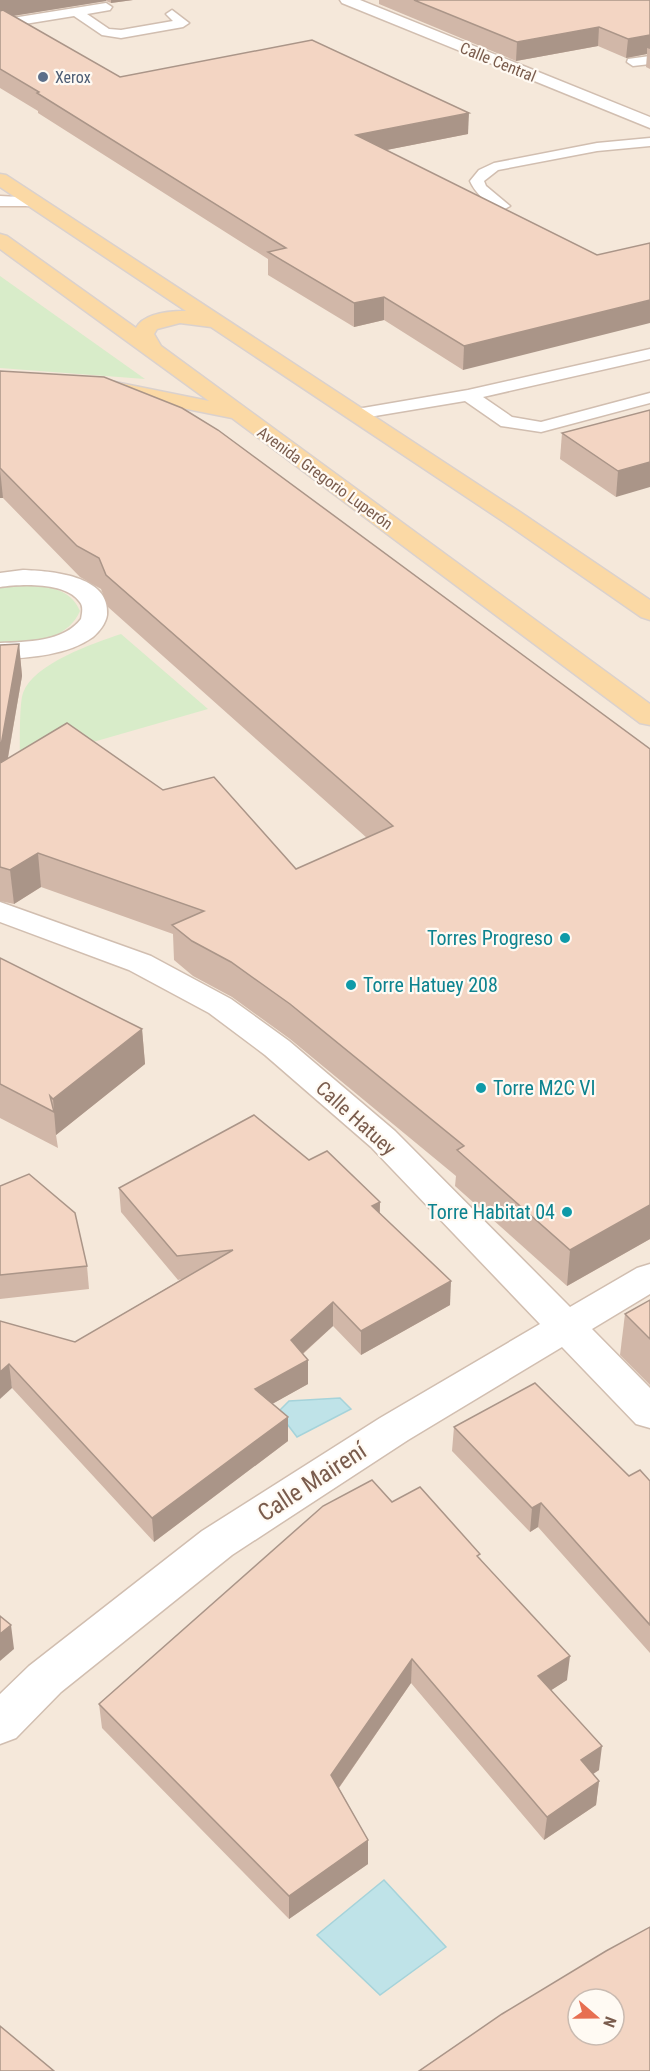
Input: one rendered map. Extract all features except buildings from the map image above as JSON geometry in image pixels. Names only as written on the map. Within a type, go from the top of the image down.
[{"type":"main road","points":[[0,179],[224,325],[650,612]]},
{"type":"main road","name":"Avenida Gregorio Luperón","points":[[0,240],[151,347],[650,717]]},
{"type":"main road","points":[[151,347],[144,334],[148,325],[158,320],[186,316],[206,318],[224,325]]},
{"type":"main road","points":[[74,381],[133,390],[239,414]]},
{"type":"street","name":"Calle Central","points":[[347,0],[650,123]]},
{"type":"street","points":[[0,201],[33,202]]},
{"type":"street","points":[[0,580],[30,578],[54,580],[74,586],[88,595],[95,606],[94,618],[85,630],[69,640],[46,648],[0,651]]},
{"type":"street","name":"Calle Hatuey","points":[[0,911],[150,968],[220,1006],[277,1048],[383,1139],[650,1413]]},
{"type":"street","name":"Calle Mairení","points":[[0,1725],[45,1679],[217,1544],[394,1429],[650,1277]]},
{"type":"lane","points":[[0,24],[106,7]]},
{"type":"lane","points":[[76,12],[106,32],[121,34],[183,23],[172,14]]},
{"type":"lane","points":[[633,62],[650,60]]},
{"type":"lane","points":[[503,206],[480,188],[477,181],[494,167],[586,149],[650,142]]},
{"type":"lane","points":[[357,414],[468,395],[650,354]]},
{"type":"lane","points":[[468,395],[507,422],[541,428],[650,398]]},
{"type":"shaded area","points":[[0,0],[650,0],[650,2071],[0,2071]]},
{"type":"green space","points":[[0,276],[145,379],[0,368]]},
{"type":"green space","points":[[22,585],[48,587],[63,592],[76,603],[80,611],[74,621],[57,635],[35,641],[0,642],[0,588]]},
{"type":"green space","points":[[121,634],[208,709],[20,763],[22,699],[29,683],[51,664],[66,656]]},
{"type":"water","points":[[340,1398],[351,1409],[297,1437],[278,1412],[289,1401]]},
{"type":"water","points":[[384,1880],[446,1947],[380,1995],[317,1935]]},
{"type":"place","name":"Xerox","points":[[43,77]]},
{"type":"place","name":"Torres Progreso","points":[[565,938]]},
{"type":"place","name":"Torre Hatuey 208","points":[[351,985]]},
{"type":"place","name":"Torre M2C VI","points":[[481,1088]]},
{"type":"place","name":"Torre Habitat 04","points":[[567,1212]]}]
